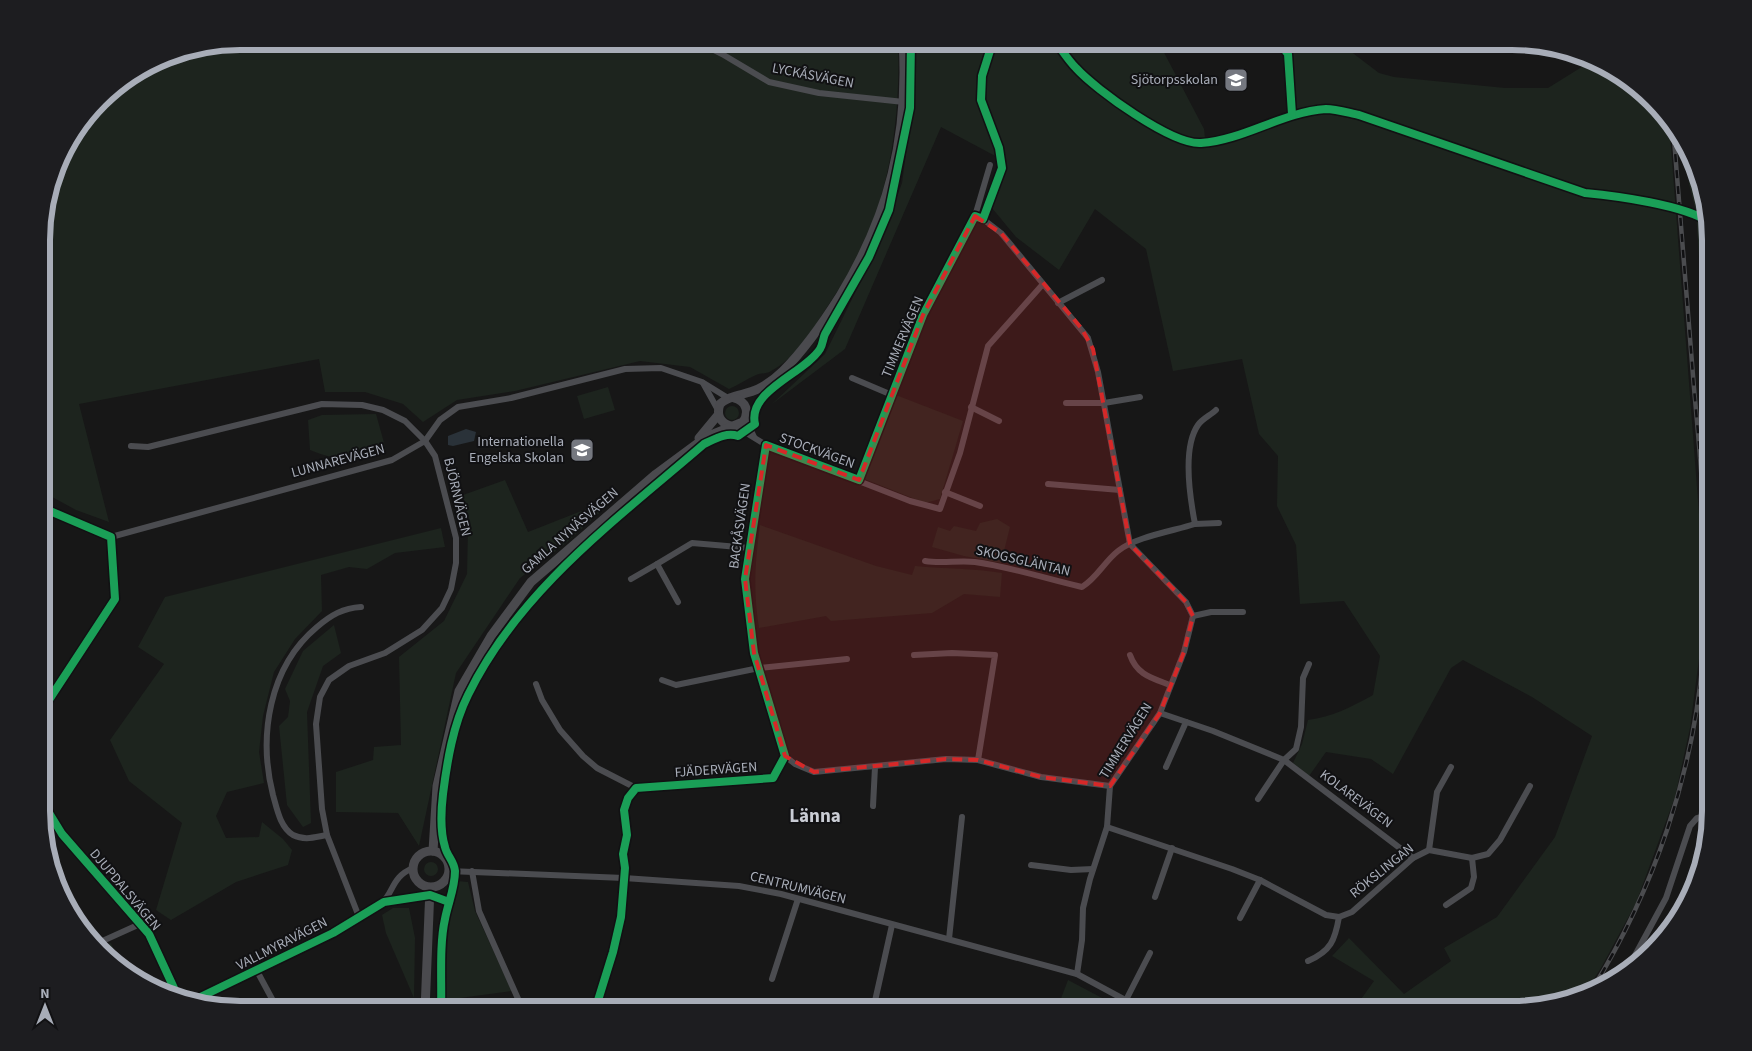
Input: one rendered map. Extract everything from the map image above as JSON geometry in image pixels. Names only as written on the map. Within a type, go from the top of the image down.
[{"type":"street","name":"LYCKÅSVÄGEN","points":[[714,50],[768,82],[819,93],[904,102]]},
{"type":"street","points":[[731,398],[759,389],[781,374],[807,347],[851,278],[872,238],[896,166],[904,102],[903,50]]},
{"type":"street","name":"TIMMERVÄGEN","points":[[859,480],[923,315],[975,216],[990,165]]},
{"type":"street","points":[[975,216],[984,216],[1001,233],[1058,303],[1082,329],[1091,344],[1130,544],[1186,602],[1193,616],[1212,612],[1244,612]]},
{"type":"street","points":[[1058,303],[1102,280]]},
{"type":"street","name":"STOCKVÄGEN","points":[[733,426],[766,445],[910,500],[940,509],[960,453],[988,346],[1043,284]]},
{"type":"street","name":"LUNNAREVÄGEN","points":[[111,537],[392,460],[424,441],[440,420],[458,407],[511,398],[625,369],[661,368],[702,382],[731,398]]},
{"type":"street","name":"TIMMERVÄGEN","points":[[852,378],[892,395]]},
{"type":"street","points":[[702,382],[725,424],[733,426]]},
{"type":"street","points":[[754,437],[746,418],[746,408],[759,389]]},
{"type":"street","points":[[1066,402],[1104,403],[1140,397]]},
{"type":"street","points":[[731,398],[739,399],[746,408]]},
{"type":"street","name":"GAMLA NYNÄSVÄGEN","points":[[691,448],[718,412],[720,404],[731,398]]},
{"type":"street","name":"BJÖRNVÄGEN","points":[[131,446],[148,447],[322,404],[362,404],[383,410],[404,421],[424,441],[435,456],[456,538],[456,563],[451,589],[442,608],[422,630],[386,653],[349,666],[330,680],[320,697],[316,724],[322,809],[327,834],[359,917]]},
{"type":"street","points":[[971,407],[999,421]]},
{"type":"street","points":[[1195,524],[1188,475],[1192,440],[1198,424],[1216,410]]},
{"type":"street","name":"GAMLA NYNÄSVÄGEN","points":[[433,852],[437,786],[459,691],[491,636],[531,582],[656,474],[691,448],[720,430],[733,426],[746,418]]},
{"type":"street","name":"BACKÅSVÄGEN","points":[[766,445],[745,579],[754,653],[785,756]]},
{"type":"street","points":[[1048,484],[1120,490]]},
{"type":"street","points":[[945,492],[980,506]]},
{"type":"street","points":[[50,511],[111,537],[115,599],[50,698]]},
{"type":"street","points":[[1130,544],[1195,524],[1219,523]]},
{"type":"street","name":"BACKÅSVÄGEN","points":[[631,580],[692,542],[750,548]]},
{"type":"street","name":"SKOGSGLÄNTAN","points":[[925,561],[938,563],[957,560],[977,562],[1082,587],[1092,582],[1118,552],[1130,544]]},
{"type":"street","points":[[657,564],[678,602]]},
{"type":"street","points":[[327,834],[305,839],[293,834],[283,825],[268,776],[266,750],[269,716],[276,681],[291,655],[305,637],[329,617],[347,608],[361,607]]},
{"type":"street","name":"TIMMERVÄGEN","points":[[1077,974],[1082,948],[1083,908],[1107,827],[1110,786],[1160,713],[1184,652],[1193,616]]},
{"type":"street","points":[[914,655],[952,653],[995,655],[978,760]]},
{"type":"street","points":[[1130,655],[1134,666],[1140,673],[1170,685]]},
{"type":"street","points":[[662,680],[676,685],[759,668],[847,659]]},
{"type":"street","points":[[1258,799],[1284,760],[1296,749],[1300,734],[1303,678],[1309,664]]},
{"type":"street","name":"FJÄDERVÄGEN","points":[[536,684],[542,700],[560,730],[583,756],[597,768],[636,788],[773,778],[785,756]]},
{"type":"street","name":"KOLAREVÄGEN","points":[[1160,713],[1284,760],[1413,858]]},
{"type":"street","points":[[1166,767],[1186,722]]},
{"type":"street","points":[[785,756],[795,764],[814,772],[946,759],[978,760],[1041,777],[1110,786]]},
{"type":"street","points":[[873,806],[875,767]]},
{"type":"street","points":[[1429,850],[1438,792],[1451,767]]},
{"type":"street","points":[[1446,905],[1471,888],[1474,877],[1472,858],[1488,854],[1500,840],[1530,786]]},
{"type":"street","name":"DJUPDALSVÄGEN","points":[[50,814],[62,834],[149,934],[175,990]]},
{"type":"street","points":[[1635,956],[1666,898],[1690,826],[1697,818],[1702,816]]},
{"type":"street","points":[[949,939],[962,817]]},
{"type":"street","points":[[1107,827],[1260,880],[1326,915],[1339,917],[1336,938],[1320,955],[1308,961]]},
{"type":"street","points":[[1155,897],[1172,848]]},
{"type":"street","name":"RÖKSLINGAN","points":[[1339,917],[1356,908],[1413,858],[1429,850],[1472,858]]},
{"type":"street","points":[[428,852],[433,852],[446,858],[450,871],[443,883],[430,888],[420,884],[413,868],[418,858],[428,852]]},
{"type":"street","points":[[1031,865],[1071,870],[1093,869]]},
{"type":"street","name":"VALLMYRAVÄGEN","points":[[201,997],[333,933],[384,902],[401,873],[413,868]]},
{"type":"street","name":"CENTRUMVÄGEN","points":[[450,871],[624,878],[739,886],[798,899],[1077,974],[1126,1000]]},
{"type":"street","points":[[472,871],[479,911],[518,1001]]},
{"type":"street","points":[[598,1001],[613,952],[621,917],[624,878]]},
{"type":"street","points":[[1240,918],[1260,880]]},
{"type":"street","points":[[425,1001],[430,888]]},
{"type":"street","points":[[772,979],[798,899]]},
{"type":"street","points":[[102,941],[140,924]]},
{"type":"street","points":[[875,1001],[892,925]]},
{"type":"street","points":[[1126,1000],[1150,953]]},
{"type":"street","points":[[257,971],[273,1001]]},
{"type":"highlighted area","points":[[975,216],[1001,233],[1082,329],[1093,349],[1130,544],[1186,602],[1193,616],[1184,652],[1160,713],[1110,786],[1041,777],[978,760],[946,759],[814,772],[785,756],[754,653],[745,579],[766,445],[859,480],[923,315]]},
{"type":"shaded area","points":[[228,50],[898,50],[897,101],[890,161],[874,219],[863,247],[849,273],[801,345],[787,360],[769,372],[756,375],[729,389],[690,367],[640,361],[515,391],[457,400],[423,422],[403,404],[365,392],[325,392],[319,359],[79,404],[109,522],[76,510],[50,496],[50,228],[52,215],[56,191],[64,167],[75,145],[89,124],[115,97],[145,75],[167,64],[191,56]]},
{"type":"shaded area","points":[[914,50],[1163,50],[1204,129],[1206,147],[1225,143],[1294,120],[1296,109],[1289,50],[1349,50],[1379,73],[1394,77],[1505,88],[1548,88],[1586,64],[1607,75],[1628,89],[1663,124],[1670,135],[1700,527],[1699,659],[1690,728],[1675,797],[1636,903],[1591,984],[1561,995],[1524,1001],[1360,1001],[1374,981],[1332,956],[1349,938],[1404,994],[1451,961],[1444,948],[1497,917],[1555,837],[1592,736],[1532,697],[1463,660],[1451,668],[1393,774],[1371,759],[1326,752],[1309,776],[1293,763],[1302,744],[1308,720],[1333,714],[1373,695],[1380,656],[1344,601],[1300,604],[1296,545],[1277,506],[1278,456],[1259,434],[1242,359],[1173,371],[1146,249],[1095,209],[1059,270],[1016,237],[992,208],[999,158],[941,127],[845,349],[772,404],[825,354],[882,238],[902,183],[914,94]]},
{"type":"shaded area","points":[[1688,166],[1696,191],[1702,228],[1702,304],[1696,212],[1689,184]]},
{"type":"shaded area","points":[[608,387],[615,410],[584,419],[577,396]]},
{"type":"shaded area","points":[[896,395],[963,421],[940,499],[925,503],[862,478]]},
{"type":"shaded area","points":[[732,406],[737,408],[739,413],[737,418],[732,420],[727,418],[725,413],[727,408]]},
{"type":"shaded area","points":[[376,414],[386,450],[358,458],[346,459],[310,450],[308,420],[322,415]]},
{"type":"shaded area","points":[[466,429],[476,432],[474,441],[453,446],[448,445],[448,436]]},
{"type":"shaded area","points":[[505,480],[528,532],[617,497],[566,543],[520,578],[456,673],[419,846],[398,813],[336,812],[336,772],[373,760],[374,747],[401,745],[399,657],[444,621],[467,574],[468,528],[463,495]]},
{"type":"shaded area","points":[[997,519],[1010,527],[1001,563],[964,556],[932,547],[938,527],[950,531],[954,526],[976,531],[980,523]]},
{"type":"shaded area","points":[[760,525],[876,566],[912,575],[915,566],[1002,573],[1000,597],[964,594],[932,613],[831,621],[826,616],[759,628],[755,576]]},
{"type":"shaded area","points":[[441,528],[445,547],[395,553],[367,569],[349,567],[321,575],[322,611],[295,639],[274,672],[263,716],[259,752],[264,783],[227,792],[216,816],[226,838],[259,837],[262,822],[283,839],[292,850],[288,865],[236,882],[171,920],[156,910],[182,823],[129,781],[110,740],[164,664],[138,647],[165,597]]},
{"type":"shaded area","points":[[334,625],[341,653],[323,666],[307,712],[311,823],[303,827],[287,805],[279,726],[288,717],[290,701],[285,689],[303,651]]},
{"type":"shaded area","points":[[431,862],[436,864],[438,869],[436,874],[431,876],[426,874],[424,869],[426,864]]},
{"type":"shaded area","points":[[457,881],[468,882],[475,911],[512,991],[445,1000],[447,919]]},
{"type":"shaded area","points":[[393,908],[409,908],[415,938],[414,998],[386,933],[382,915]]},
{"type":"shaded area","points":[[111,943],[116,955],[115,954],[106,945]]},
{"type":"shaded area","points":[[1068,980],[1108,1001],[1060,1001]]},
{"type":"railway","points":[[1674,141],[1702,489]]},
{"type":"railway","points":[[1597,980],[1635,911],[1667,830],[1680,788],[1690,745],[1702,667]]},
{"type":"cycle path","points":[[441,1001],[443,929],[455,871],[443,841],[442,801],[451,744],[458,719],[468,695],[489,657],[514,622],[572,558],[704,444],[725,435],[738,436],[755,424],[755,412],[768,392],[813,358],[820,349],[825,334],[869,257],[889,210],[910,108],[911,50]]},
{"type":"cycle path","points":[[598,1001],[613,952],[621,917],[625,868],[623,854],[627,835],[624,810],[628,798],[636,788],[773,778],[785,756],[754,653],[745,579],[766,445],[859,480],[923,315],[975,216],[983,219],[1002,168],[999,148],[981,100],[982,76],[990,50]]},
{"type":"cycle path","points":[[1062,50],[1086,78],[1117,102],[1154,126],[1188,141],[1201,143],[1217,141],[1294,115],[1310,111],[1334,110],[1359,115],[1585,193],[1667,206],[1700,217]]},
{"type":"cycle path","points":[[1285,50],[1288,54],[1292,114]]},
{"type":"cycle path","points":[[50,511],[111,537],[115,599],[50,698]]},
{"type":"cycle path","points":[[50,814],[62,834],[149,934],[175,990]]},
{"type":"cycle path","points":[[201,997],[333,933],[384,902],[430,895],[449,902]]},
{"type":"place","name":"Sjötorpsskolan","points":[[1236,80]]},
{"type":"place","name":"Internationella Engelska Skolan","points":[[582,450]]},
{"type":"district","name":"Länna","points":[[815,816]]}]
